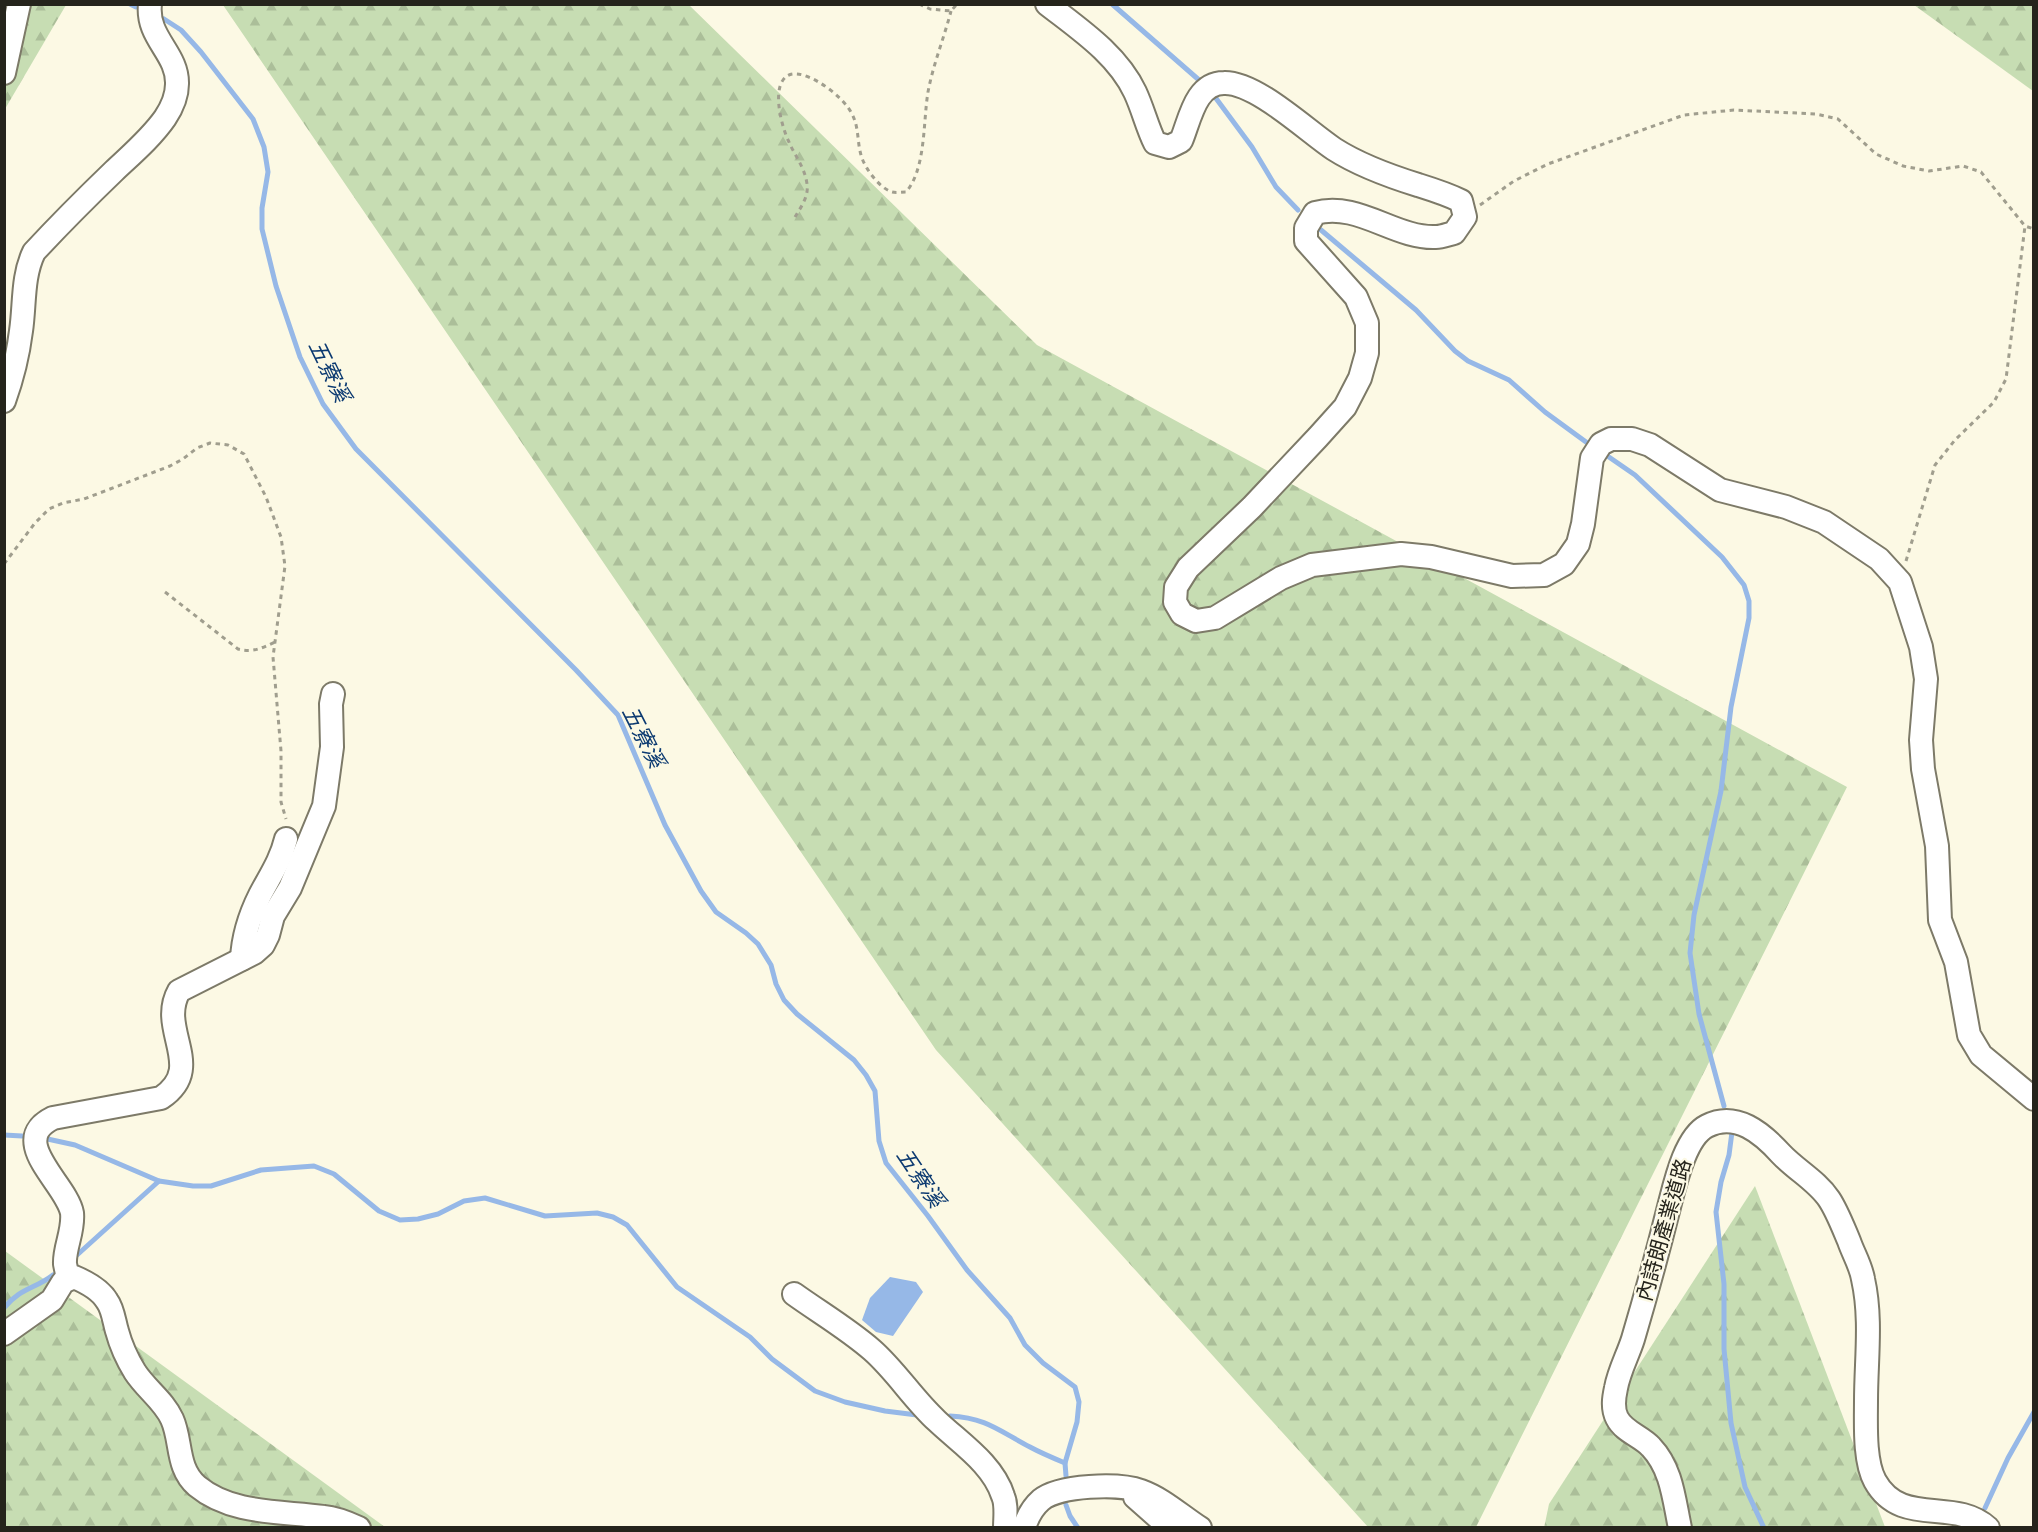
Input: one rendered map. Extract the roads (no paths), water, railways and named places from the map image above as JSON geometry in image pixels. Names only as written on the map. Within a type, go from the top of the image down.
[{"type":"lane","points":[[4,73],[19,4]]},
{"type":"lane","points":[[4,401],[21,333],[25,277],[34,252],[144,143],[165,118],[173,102],[177,86],[176,73],[163,45],[152,30],[149,21],[150,4]]},
{"type":"lane","points":[[1047,4],[1092,38],[1122,70],[1135,91],[1155,143],[1170,147],[1181,141],[1194,106],[1204,89],[1223,82],[1240,86],[1269,100],[1335,150],[1381,173],[1443,192],[1461,201],[1465,217],[1455,233],[1436,237],[1410,233],[1360,215],[1330,209],[1315,213],[1306,228],[1306,241],[1356,297],[1367,323],[1367,353],[1360,378],[1345,407],[1318,437],[1252,507],[1188,568],[1176,587],[1175,602],[1182,614],[1196,621],[1215,618],[1281,578],[1312,565],[1401,554],[1431,557],[1512,576],[1544,575],[1564,564],[1578,544],[1592,458],[1602,444],[1611,439],[1632,439],[1650,445],[1720,489],[1786,507],[1824,522],[1879,559],[1900,582],[1921,647],[1926,679],[1921,740],[1923,769],[1937,846],[1940,920],[1956,962],[1970,1035],[1981,1055],[2034,1098]]},
{"type":"lane","points":[[68,1278],[65,1263],[72,1212],[66,1197],[38,1155],[35,1145],[38,1133],[43,1123],[53,1118],[161,1098],[172,1090],[179,1080],[182,1070],[181,1053],[173,1020],[174,999],[179,991],[254,954],[263,945],[273,916],[290,888],[324,806],[331,757],[333,694]]},
{"type":"lane","points":[[243,959],[243,941],[260,895],[283,855],[286,839]]},
{"type":"lane","name":"內詩朗產業道路","points":[[1680,1527],[1670,1479],[1661,1460],[1650,1446],[1630,1433],[1617,1419],[1614,1406],[1617,1384],[1652,1275],[1670,1201],[1688,1144],[1705,1126],[1724,1120],[1746,1124],[1768,1139],[1790,1163],[1829,1198],[1844,1229],[1863,1277],[1868,1316],[1866,1432],[1870,1467],[1875,1481],[1896,1503],[1911,1509],[1970,1515],[1988,1527]]},
{"type":"lane","points":[[4,1334],[52,1300],[68,1278],[74,1277],[90,1285],[108,1302],[124,1351],[136,1374],[170,1414],[174,1423],[178,1453],[195,1484],[206,1493],[246,1508],[274,1514],[327,1517],[359,1527]]},
{"type":"lane","points":[[794,1294],[870,1348],[893,1370],[936,1421],[982,1462],[1004,1496],[1005,1527]]},
{"type":"lane","points":[[1024,1527],[1040,1500],[1051,1494],[1088,1487],[1139,1490],[1163,1502],[1200,1527]]},
{"type":"lane","points":[[1125,1488],[1170,1527]]},
{"type":"water","points":[[890,1277],[916,1282],[923,1292],[893,1336],[876,1332],[862,1320],[870,1298]]},
{"type":"waterway","name":"五寮溪","points":[[130,4],[136,7]]},
{"type":"waterway","points":[[1112,4],[1199,80]]},
{"type":"waterway","name":"五寮溪","points":[[164,19],[181,30],[201,52],[253,119],[264,147],[268,172],[262,208],[262,229],[276,286],[300,357],[323,404],[356,449],[618,715],[665,825],[701,891],[716,912],[758,944],[771,965],[776,984],[784,1000],[797,1014],[854,1060],[866,1075],[875,1091],[879,1141],[886,1163],[967,1270],[1010,1318],[1025,1345],[1043,1363],[1075,1387],[1079,1402],[1077,1422],[1065,1463],[1066,1476]]},
{"type":"waterway","points":[[1215,97],[1252,147],[1276,187],[1298,210]]},
{"type":"waterway","points":[[1321,230],[1416,310],[1455,351],[1468,361],[1509,380],[1545,412],[1586,442]]},
{"type":"waterway","points":[[1606,455],[1635,475],[1722,557],[1744,585],[1749,601],[1749,618],[1731,707],[1721,791],[1694,915],[1690,953],[1699,1014],[1724,1106]]},
{"type":"waterway","points":[[1732,1132],[1716,1212],[1724,1284],[1724,1349],[1731,1423],[1745,1487],[1764,1528]]},
{"type":"waterway","points":[[4,1135],[22,1136]]},
{"type":"waterway","points":[[43,1138],[75,1145],[159,1181]]},
{"type":"waterway","points":[[77,1255],[159,1181],[211,1186],[261,1170],[314,1166],[334,1174],[379,1211],[400,1220],[418,1219],[438,1214],[464,1201],[485,1198],[545,1216],[597,1213],[613,1217],[627,1225],[677,1287],[750,1337],[772,1359],[815,1391],[845,1402],[917,1415]]},
{"type":"waterway","points":[[4,1308],[16,1296],[53,1275]]},
{"type":"waterway","points":[[1985,1508],[2008,1458],[2034,1412]]},
{"type":"waterway","points":[[950,1416],[983,1422],[1065,1463]]},
{"type":"waterway","name":"五寮溪","points":[[1066,1505],[1078,1528]]}]
